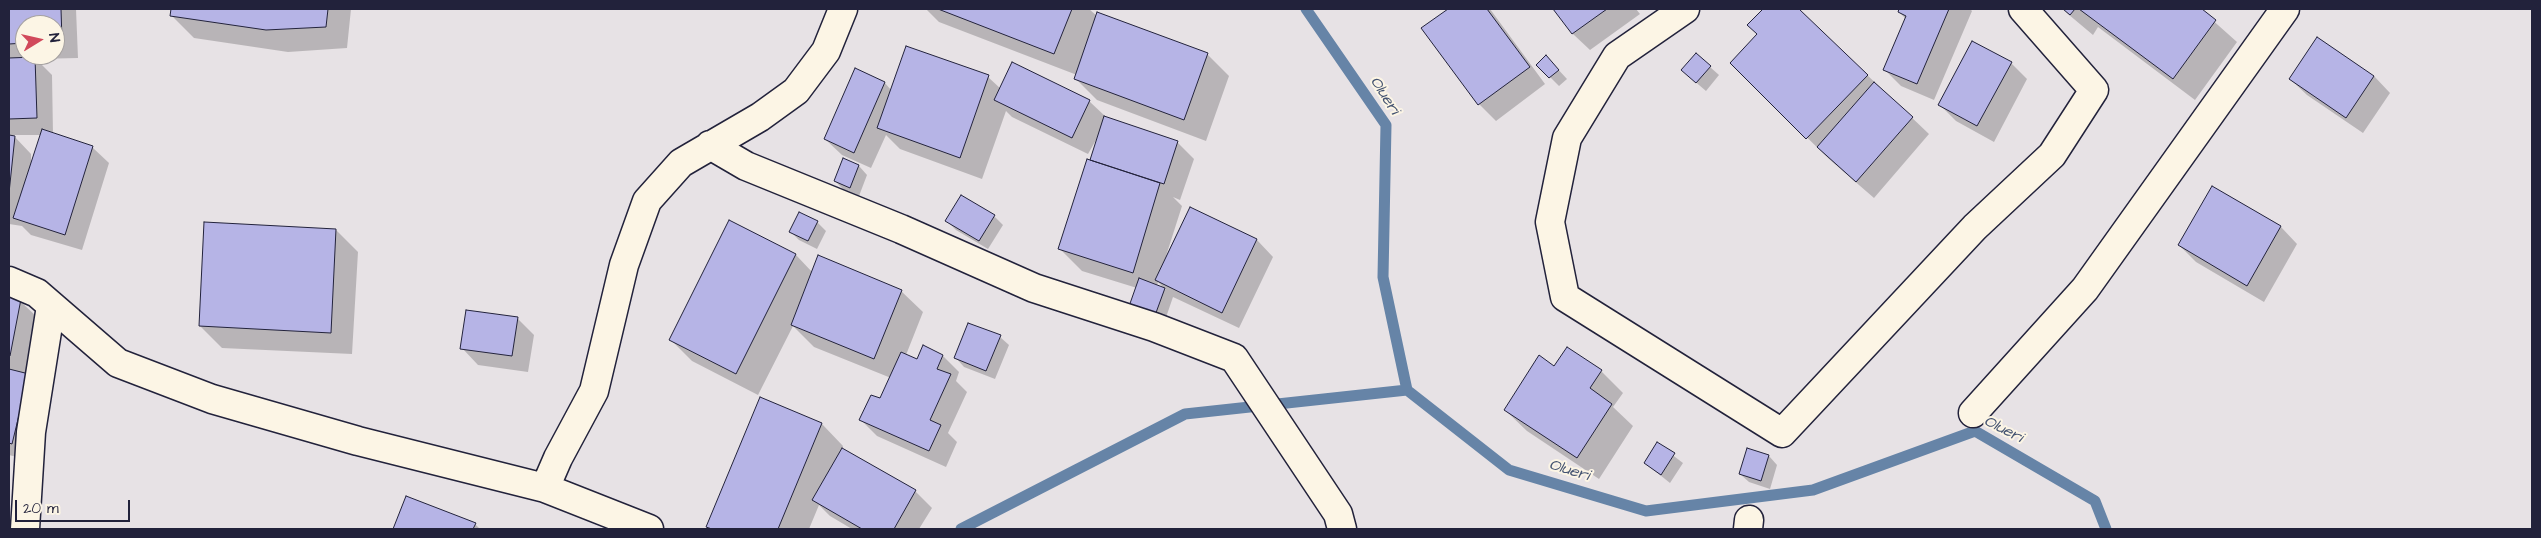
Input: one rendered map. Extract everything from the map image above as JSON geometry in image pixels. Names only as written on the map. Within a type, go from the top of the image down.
[{"type":"street","points":[[545,488],[558,458],[594,391],[624,265],[647,201],[681,163],[760,118],[796,91],[826,51],[843,9]]},
{"type":"street","points":[[1685,9],[1617,56],[1567,138],[1550,222],[1565,297],[1782,433],[1975,227],[2052,156],[2094,90],[2023,9]]},
{"type":"street","points":[[1973,413],[2086,289],[2285,9]]},
{"type":"street","points":[[710,145],[746,166],[901,229],[1034,288],[1154,327],[1234,358],[1338,514],[1342,529]]},
{"type":"street","points":[[9,281],[37,293],[118,363],[212,400],[358,441],[545,488],[649,529]]},
{"type":"street","points":[[25,529],[30,432],[51,306]]},
{"type":"building","points":[[9,9],[61,9],[61,15],[15,15],[15,44],[9,44]]},
{"type":"building","points":[[171,9],[328,9],[326,27],[266,30],[170,16]]},
{"type":"building","points":[[938,9],[1072,9],[1054,54]]},
{"type":"building","points":[[1448,9],[1487,9],[1530,67],[1478,105],[1421,28]]},
{"type":"building","points":[[1553,9],[1607,9],[1572,34]]},
{"type":"building","points":[[1763,9],[1799,9],[1868,75],[1806,139],[1730,63],[1757,34],[1747,25]]},
{"type":"building","points":[[1899,9],[1949,9],[1917,84],[1883,70],[1906,16],[1898,12]]},
{"type":"building","points":[[2063,9],[2075,9],[2070,15]]},
{"type":"building","points":[[2079,9],[2202,9],[2216,20],[2173,79]]},
{"type":"building","points":[[1097,12],[1208,53],[1184,120],[1074,79]]},
{"type":"building","points":[[2317,37],[2374,76],[2346,118],[2289,79]]},
{"type":"building","points":[[1972,41],[2012,62],[1977,126],[1938,105]]},
{"type":"building","points":[[906,46],[989,75],[960,158],[877,128]]},
{"type":"building","points":[[1696,53],[1711,66],[1696,83],[1681,70]]},
{"type":"building","points":[[1546,55],[1559,70],[1549,78],[1536,65]]},
{"type":"building","points":[[9,58],[15,58],[15,65],[35,65],[37,118],[9,119]]},
{"type":"building","points":[[1012,62],[1090,100],[1072,138],[994,100]]},
{"type":"building","points":[[855,68],[885,82],[854,153],[824,139]]},
{"type":"building","points":[[1874,82],[1913,117],[1856,182],[1817,147]]},
{"type":"building","points":[[1104,116],[1178,141],[1164,184],[1090,160]]},
{"type":"building","points":[[42,129],[93,146],[65,235],[13,218]]},
{"type":"building","points":[[9,135],[15,136],[9,193]]},
{"type":"building","points":[[843,158],[859,165],[850,188],[834,181]]},
{"type":"building","points":[[1087,159],[1160,183],[1133,273],[1058,249]]},
{"type":"building","points":[[2212,186],[2281,226],[2247,286],[2178,245]]},
{"type":"building","points":[[961,195],[995,215],[979,241],[945,221]]},
{"type":"building","points":[[1190,207],[1257,239],[1222,313],[1155,280]]},
{"type":"building","points":[[799,212],[818,221],[808,241],[789,232]]},
{"type":"building","points":[[729,220],[796,254],[736,374],[669,340]]},
{"type":"building","points":[[204,222],[336,229],[331,333],[199,326]]},
{"type":"building","points":[[818,255],[902,290],[874,359],[791,325]]},
{"type":"building","points":[[1139,278],[1165,288],[1153,321],[1127,312]]},
{"type":"building","points":[[9,297],[21,299],[10,356],[9,356]]},
{"type":"building","points":[[466,310],[518,317],[512,356],[460,349]]},
{"type":"building","points":[[968,323],[1001,335],[986,371],[954,358]]},
{"type":"building","points":[[923,345],[943,355],[937,369],[951,374],[930,420],[941,425],[929,451],[859,420],[871,395],[880,398],[901,352],[917,359]]},
{"type":"building","points":[[1567,347],[1602,370],[1590,388],[1612,404],[1577,458],[1504,410],[1539,355],[1554,366]]},
{"type":"building","points":[[9,369],[29,374],[12,444],[9,443]]},
{"type":"building","points":[[760,397],[822,423],[778,529],[712,529],[706,527]]},
{"type":"building","points":[[1657,442],[1675,453],[1661,475],[1644,463]]},
{"type":"building","points":[[842,448],[916,490],[894,529],[862,529],[812,500]]},
{"type":"building","points":[[1747,448],[1769,455],[1761,481],[1739,474]]},
{"type":"building","points":[[406,496],[476,523],[473,529],[393,529]]},
{"type":"waterway","name":"Olueri","points":[[1306,9],[1386,125],[1383,277],[1407,390],[1509,470],[1646,511],[1813,490],[1975,431],[2095,501],[2106,529]]},
{"type":"waterway","points":[[961,529],[1185,414],[1407,390]]}]
